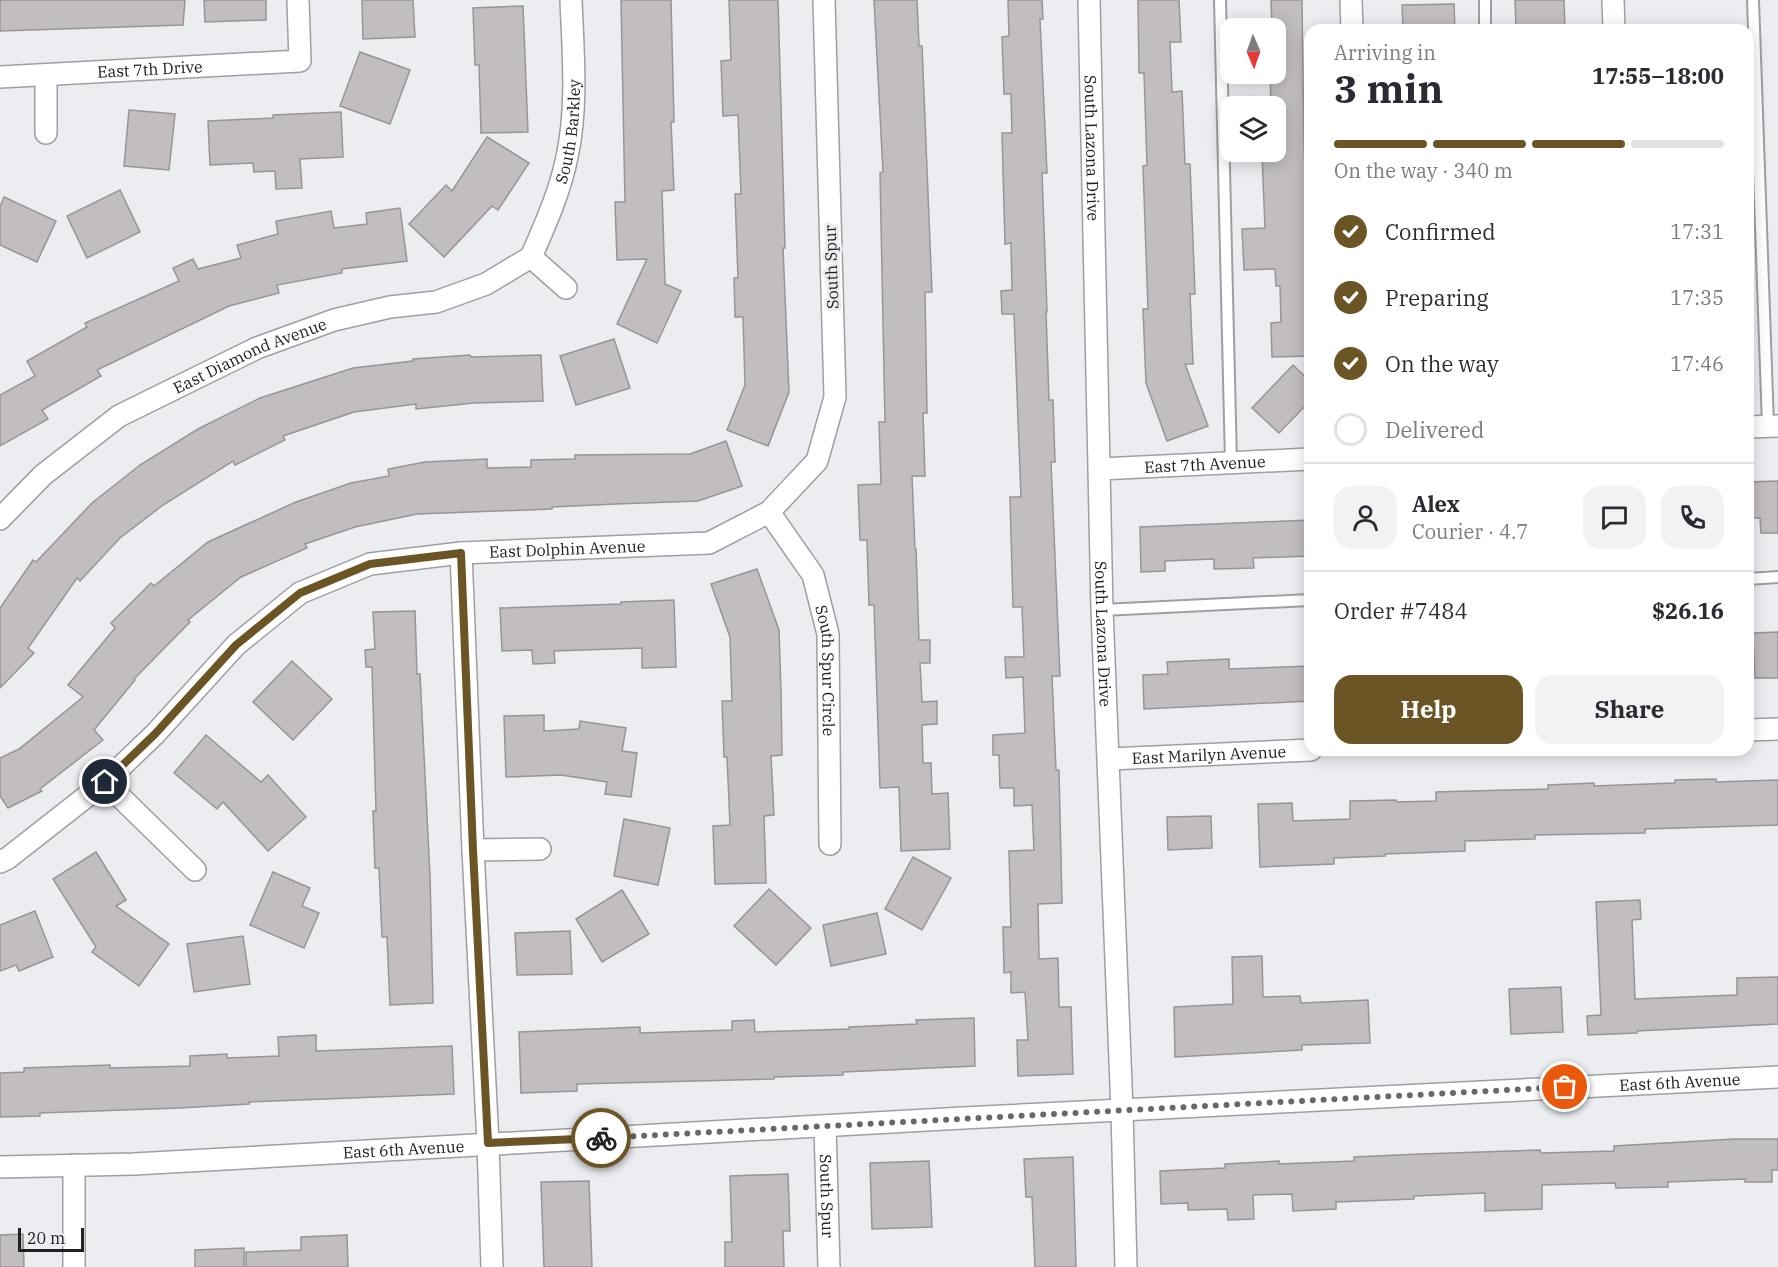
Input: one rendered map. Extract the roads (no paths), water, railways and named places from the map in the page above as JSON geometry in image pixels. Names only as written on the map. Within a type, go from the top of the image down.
[{"type":"street","name":"East 7th Drive","points":[[0,77],[300,61],[298,0]]},
{"type":"street","name":"South Barkley","points":[[531,257],[553,207],[568,156],[574,100],[571,0]]},
{"type":"street","name":"South Spur","points":[[769,512],[817,461],[835,397],[824,0]]},
{"type":"street","name":"South Lazona Drive","points":[[1089,0],[1102,610],[1126,1267]]},
{"type":"street","points":[[1351,0],[1352,24]]},
{"type":"street","points":[[1613,0],[1614,24]]},
{"type":"street","points":[[46,76],[46,133]]},
{"type":"street","points":[[531,257],[566,288]]},
{"type":"street","name":"East Diamond Avenue","points":[[0,519],[52,467],[119,416],[256,348],[334,320],[390,307],[436,302],[486,284],[531,257]]},
{"type":"street","name":"East 7th Avenue","points":[[1100,469],[1304,459]]},
{"type":"street","name":"East Dolphin Avenue","points":[[0,862],[105,782],[155,734],[236,645],[300,593],[370,564],[461,553],[708,543],[769,512]]},
{"type":"street","name":"South Spur Circle","points":[[769,512],[813,575],[828,634],[830,844]]},
{"type":"street","points":[[461,553],[492,1267]]},
{"type":"street","points":[[1754,730],[1778,729]]},
{"type":"street","name":"East Marilyn Avenue","points":[[1108,759],[1304,750]]},
{"type":"street","points":[[105,782],[195,870]]},
{"type":"street","points":[[473,850],[540,849]]},
{"type":"street","name":"East 6th Avenue","points":[[0,1167],[134,1164],[488,1143],[1778,1077]]},
{"type":"street","name":"South Spur","points":[[825,1126],[829,1267]]},
{"type":"street","points":[[74,1165],[74,1267]]},
{"type":"lane","points":[[1220,0],[1231,463]]},
{"type":"lane","points":[[1485,0],[1485,24]]},
{"type":"lane","points":[[1753,0],[1754,24]]},
{"type":"lane","points":[[1754,39],[1764,426]]},
{"type":"lane","points":[[1754,579],[1778,577]]},
{"type":"lane","points":[[1102,610],[1304,600]]}]
